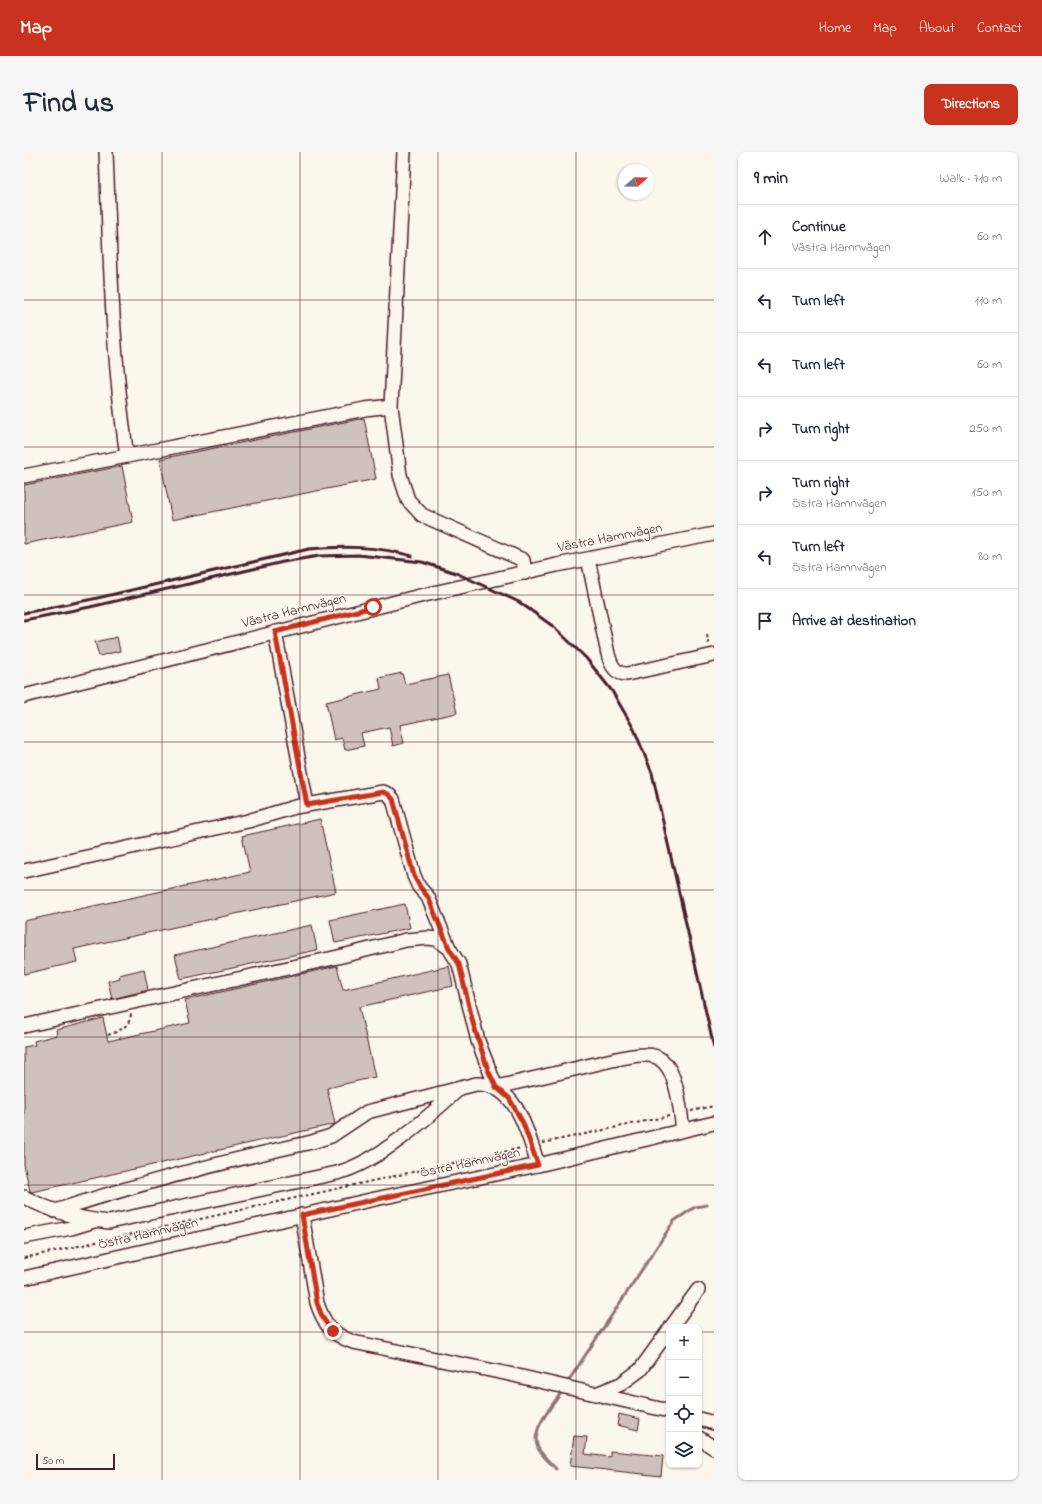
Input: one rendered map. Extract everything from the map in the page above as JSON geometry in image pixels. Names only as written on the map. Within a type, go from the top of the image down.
[{"type":"street","points":[[106,152],[112,296],[120,410],[127,456]]},
{"type":"street","points":[[404,152],[391,406],[400,475],[408,500],[422,515],[523,560],[525,573]]},
{"type":"street","points":[[24,476],[365,409],[391,406]]},
{"type":"street","name":"Västra Hamnvägen","points":[[24,696],[420,596],[588,559],[714,534]]},
{"type":"street","points":[[588,559],[608,654],[611,665],[617,671],[627,674],[714,655]]},
{"type":"street","points":[[275,632],[307,805]]},
{"type":"street","points":[[24,871],[248,821],[283,810],[383,792],[388,794],[393,799],[414,876],[428,897],[449,948],[459,964],[478,1041],[496,1087]]},
{"type":"street","points":[[24,1026],[338,957],[406,940],[428,938],[436,940],[449,948]]},
{"type":"street","points":[[496,1087],[620,1059],[645,1055],[655,1057],[667,1066],[676,1090],[683,1130]]},
{"type":"street","points":[[55,1211],[110,1192],[312,1142],[331,1136],[367,1112],[461,1087],[484,1084],[496,1087],[509,1098],[523,1123],[538,1165]]},
{"type":"street","points":[[24,1197],[55,1211],[95,1221],[121,1221],[346,1170],[368,1160],[402,1137],[461,1087]]},
{"type":"street","name":"Östra Hamnvägen","points":[[24,1278],[302,1215],[538,1165],[714,1123]]},
{"type":"street","points":[[302,1215],[317,1303],[326,1325],[338,1335],[353,1342],[555,1384],[666,1412]]},
{"type":"street","points":[[24,1237],[95,1221]]},
{"type":"street","points":[[673,1324],[698,1290]]},
{"type":"street","points":[[596,1394],[622,1384],[640,1370],[666,1334]]},
{"type":"street","points":[[702,1420],[714,1423]]},
{"type":"street","points":[[702,1440],[714,1448]]},
{"type":"path","points":[[108,1035],[128,1025],[131,1014],[129,1003]]},
{"type":"path","points":[[24,1258],[714,1106]]},
{"type":"building","points":[[364,418],[376,479],[172,520],[160,459]]},
{"type":"building","points":[[122,466],[133,522],[24,544],[24,485]]},
{"type":"building","points":[[117,637],[120,651],[99,656],[95,642]]},
{"type":"building","points":[[402,673],[405,684],[448,675],[457,713],[400,725],[404,743],[393,746],[389,727],[361,733],[364,746],[345,750],[342,738],[334,740],[326,702],[381,689],[379,678]]},
{"type":"building","points":[[320,819],[336,892],[74,949],[77,962],[24,974],[24,921],[250,872],[242,836]]},
{"type":"building","points":[[405,904],[410,928],[335,943],[330,920]]},
{"type":"building","points":[[312,925],[317,950],[181,979],[175,955]]},
{"type":"building","points":[[337,966],[343,990],[449,966],[453,986],[359,1007],[375,1077],[327,1088],[335,1124],[32,1192],[30,1191],[24,1165],[24,1047],[35,1045],[34,1041],[57,1035],[56,1030],[103,1018],[108,1041],[190,1023],[185,1000]]},
{"type":"building","points":[[144,969],[148,990],[112,999],[108,981],[120,978],[119,975]]},
{"type":"building","points":[[619,1414],[640,1419],[638,1430],[617,1425]]},
{"type":"building","points":[[574,1436],[587,1437],[585,1454],[610,1457],[610,1451],[663,1456],[661,1476],[570,1466]]},
{"type":"waterway","points":[[567,1383],[674,1221],[695,1207],[707,1205]]},
{"type":"waterway","points":[[556,1469],[540,1451],[536,1441],[540,1425],[563,1390]]},
{"type":"railway","points":[[24,613],[93,599],[309,549],[335,547],[360,548],[386,550],[412,556]]},
{"type":"railway","points":[[24,620],[90,607],[283,562],[319,556],[358,555],[422,562],[456,573],[519,602],[554,627],[586,658],[612,691],[634,729],[652,773],[714,1048]]},
{"type":"route","points":[[333,1331],[326,1325],[317,1303],[302,1215],[538,1165],[523,1123],[516,1109],[509,1098],[496,1087],[488,1070],[473,1023],[459,964],[455,955],[449,948],[428,897],[414,876],[401,830],[397,808],[393,799],[388,794],[383,792],[307,805],[275,632],[373,607]]}]
